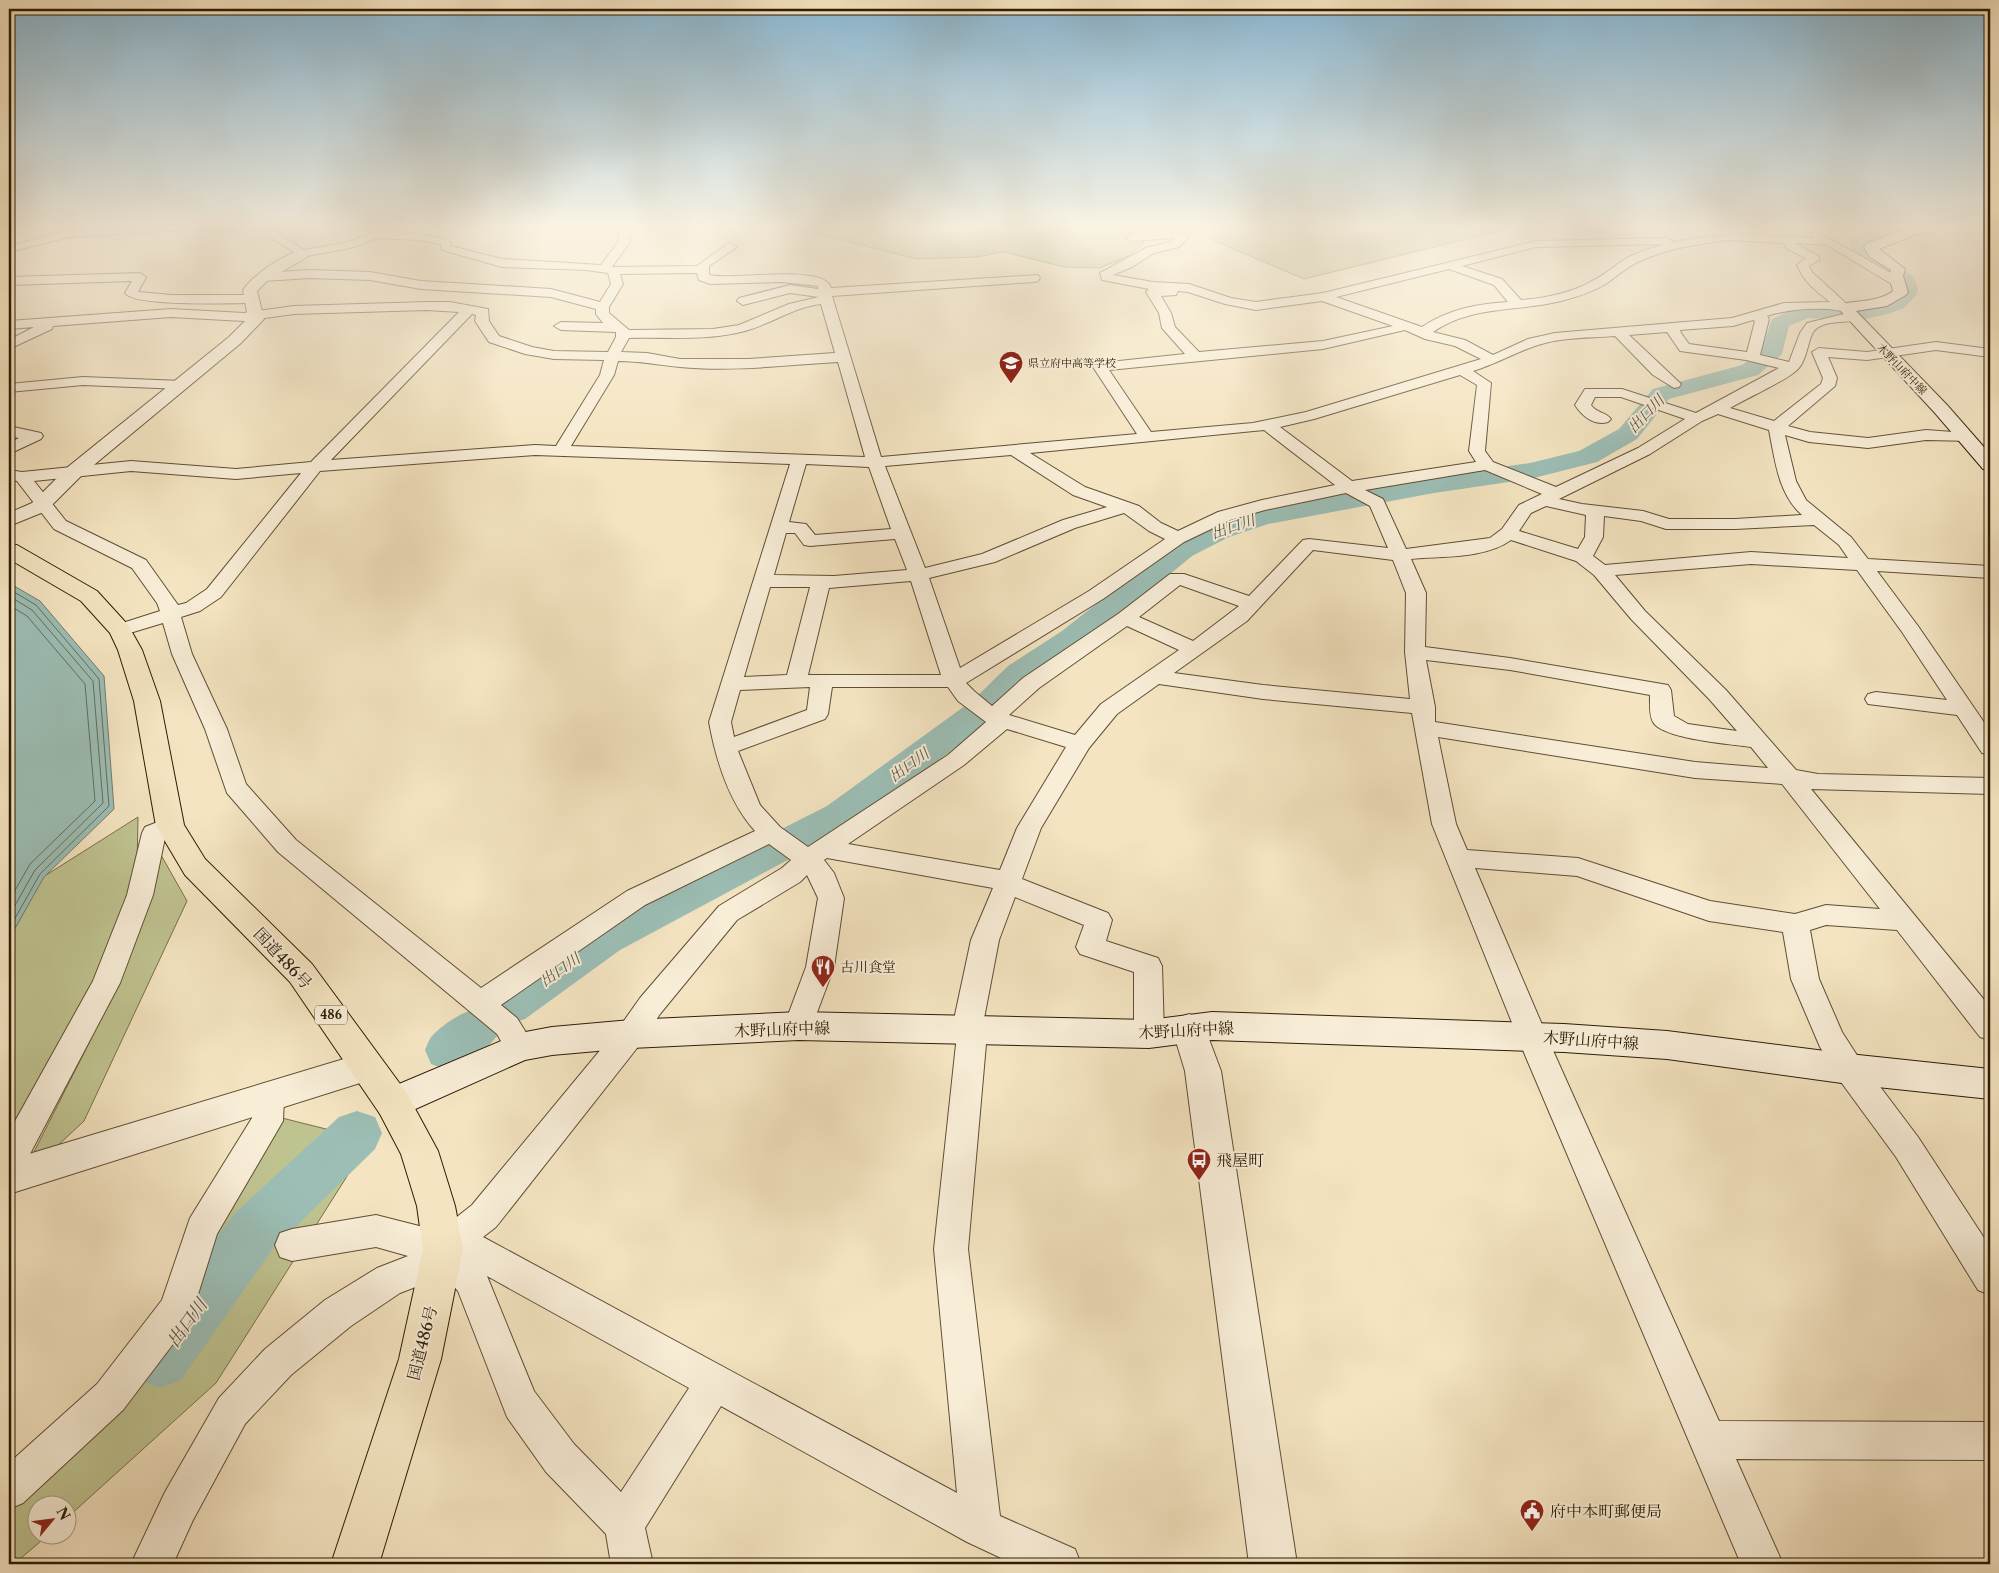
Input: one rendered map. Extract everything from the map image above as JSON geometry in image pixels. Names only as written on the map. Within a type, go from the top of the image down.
[{"type":"highway","name":"国道486号","points":[[9,550],[88,596],[120,630],[130,650],[147,701],[170,826],[195,867],[302,973],[393,1103],[419,1151],[436,1206],[443,1249],[420,1359],[355,1564]]},
{"type":"main road","points":[[1848,311],[1882,304],[1894,298]]},
{"type":"main road","points":[[9,520],[39,507],[76,470],[235,340],[256,316],[252,299]]},
{"type":"main road","name":"木野山府中線","points":[[1848,311],[1990,465]]},
{"type":"main road","name":"木野山府中線","points":[[393,1103],[513,1037],[552,1041],[632,1034],[799,1026],[1149,1034],[1212,1026],[1533,1037],[1666,1045],[1849,1069],[1990,1084]]},
{"type":"main road","points":[[1189,1028],[1203,1071],[1273,1564]]},
{"type":"main road","points":[[9,1178],[367,1067]]},
{"type":"street","points":[[166,298],[252,299]]},
{"type":"street","points":[[569,298],[604,307]]},
{"type":"street","points":[[609,298],[602,314],[620,331]]},
{"type":"street","points":[[743,301],[754,298]]},
{"type":"street","points":[[561,326],[620,331],[700,333],[741,328],[819,298]]},
{"type":"street","points":[[827,298],[875,462],[960,689],[998,718],[1080,744]]},
{"type":"street","points":[[1158,298],[1165,313],[1169,328],[1196,358]]},
{"type":"street","points":[[1221,298],[1256,306],[1312,298]]},
{"type":"street","points":[[1326,298],[1424,332],[1430,336],[1460,343],[1493,360]]},
{"type":"street","points":[[1512,298],[1518,305]]},
{"type":"street","points":[[1424,332],[1437,322],[1467,309],[1497,305],[1518,305],[1558,298]]},
{"type":"street","points":[[1832,298],[1848,311]]},
{"type":"street","points":[[16,476],[131,466],[236,474],[396,459],[517,451],[875,462],[1267,425],[1309,416],[1493,360],[1534,342],[1555,337],[1733,322],[1784,307],[1827,305],[1848,311]]},
{"type":"street","points":[[9,325],[171,313],[256,316],[312,309],[427,306],[469,308],[483,312],[482,321],[494,339],[510,346],[554,355],[647,357],[680,363],[748,363],[845,357]]},
{"type":"street","points":[[120,630],[194,606],[214,593],[314,468],[469,308]]},
{"type":"street","points":[[981,1528],[951,1249],[971,1044],[967,1029],[985,940],[1007,883],[1029,828],[1080,744],[1109,709],[1240,617],[1309,544],[1400,555],[1475,547],[1496,542],[1508,533],[1525,509],[1644,452],[1697,418],[1717,409],[1785,365],[1800,358],[1809,328],[1844,316],[1848,311]]},
{"type":"street","points":[[1752,316],[1762,319],[1753,357]]},
{"type":"street","points":[[9,346],[54,322]]},
{"type":"street","points":[[1146,436],[1100,367],[1256,352],[1292,346],[1312,346],[1397,329],[1402,326]]},
{"type":"street","points":[[1672,326],[1674,333],[1685,348],[1753,357],[1785,365]]},
{"type":"street","points":[[560,452],[607,375],[620,331]]},
{"type":"street","points":[[1618,331],[1658,372],[1674,384]]},
{"type":"street","points":[[1776,428],[1828,386],[1830,378],[1819,352],[1867,356],[1936,346],[1990,353]]},
{"type":"street","points":[[1460,369],[1484,383],[1477,451],[1487,465]]},
{"type":"street","points":[[9,388],[83,381],[182,385]]},
{"type":"street","points":[[1603,419],[1588,412],[1583,405],[1590,392],[1622,393],[1697,418]]},
{"type":"street","points":[[1717,409],[1776,428],[1809,436],[1868,443],[1926,435],[1967,438]]},
{"type":"street","points":[[1267,425],[1351,488],[1377,503],[1400,555],[1416,593],[1415,652],[1424,718],[1444,824],[1533,1037],[1762,1564]]},
{"type":"street","points":[[1776,428],[1788,482],[1799,503],[1844,541],[1910,630],[1990,748]]},
{"type":"street","points":[[9,431],[35,436],[9,449]]},
{"type":"street","points":[[1013,449],[1079,491],[1133,510],[1155,527],[1178,538]]},
{"type":"street","points":[[799,460],[720,722],[725,748],[749,809],[770,833],[816,854],[997,879],[1099,920],[1090,947],[1148,966],[1149,1034]]},
{"type":"street","points":[[731,684],[822,681],[960,689],[1139,563],[1178,538],[1224,516],[1262,505],[1487,465],[1524,479],[1549,496],[1570,507],[1616,511],[1658,520],[1666,524],[1735,524],[1819,519]]},
{"type":"street","points":[[16,476],[44,502],[60,525],[139,564],[167,603],[182,654],[216,729],[235,787],[287,846],[480,1004],[513,1037]]},
{"type":"street","points":[[762,581],[821,582],[918,575],[988,558],[1035,540],[1069,524],[1124,507]]},
{"type":"street","points":[[1583,557],[1594,537],[1595,510]]},
{"type":"street","points":[[779,527],[800,528],[810,541],[902,533]]},
{"type":"street","points":[[1508,533],[1583,557],[1601,571],[1638,615],[1718,694],[1789,777],[1905,921],[1981,1002],[1990,1028]]},
{"type":"street","points":[[1601,571],[1751,558],[1990,572]]},
{"type":"street","points":[[152,1564],[179,1506],[232,1411],[278,1362],[338,1313],[389,1280],[418,1269],[484,1216],[632,1034],[650,1006],[728,913],[791,875],[816,854],[956,760],[1031,683],[1125,618],[1177,578],[1252,604]]},
{"type":"street","points":[[796,681],[821,582]]},
{"type":"street","points":[[1125,618],[1194,649]]},
{"type":"street","points":[[1415,652],[1510,664],[1660,690],[1664,720],[1683,730],[1758,742]]},
{"type":"street","points":[[1154,678],[1263,692],[1424,718],[1694,770],[1789,777],[1818,782],[1990,786]]},
{"type":"street","points":[[725,748],[817,714],[822,681]]},
{"type":"street","points":[[1876,699],[1965,709]]},
{"type":"street","points":[[9,1163],[106,983],[140,894],[154,833],[170,826]]},
{"type":"street","points":[[480,1004],[636,898],[770,833]]},
{"type":"street","points":[[799,1026],[820,967],[831,898],[816,854]]},
{"type":"street","points":[[1459,858],[1578,867],[1709,911],[1795,924],[1826,915],[1905,921]]},
{"type":"street","points":[[1795,924],[1805,979],[1830,1038],[1849,1069],[1907,1147],[1990,1278]]},
{"type":"street","points":[[9,1489],[110,1397],[176,1310],[202,1229],[230,1179],[267,1121],[269,1097]]},
{"type":"street","points":[[292,1245],[376,1231],[443,1249],[471,1248],[981,1528],[1060,1564]]},
{"type":"street","points":[[443,1249],[471,1280],[520,1404],[560,1458],[624,1524],[632,1564]]},
{"type":"street","points":[[624,1524],[715,1382]]},
{"type":"street","points":[[1708,1440],[1990,1441]]},
{"type":"green space","points":[[138,817],[137,866],[100,974],[9,1140],[9,939],[43,877]]},
{"type":"green space","points":[[161,855],[187,901],[84,1121],[53,1150],[34,1152],[91,1039]]},
{"type":"green space","points":[[278,1117],[370,1140],[216,1383],[78,1508],[78,1496],[28,1496],[28,1546],[35,1546],[14,1564],[9,1564],[9,1496],[111,1409]]},
{"type":"water","points":[[9,583],[40,601],[104,676],[114,809],[44,877],[9,939]]},
{"type":"waterway","name":"出口川","points":[[509,1006],[605,938],[841,815],[985,708],[1020,673],[1073,638],[1182,550],[1219,531],[1262,517],[1434,485],[1530,471],[1588,457],[1628,434],[1661,394],[1750,370],[1771,354],[1779,323],[1808,312],[1866,313],[1889,307],[1903,298]]},
{"type":"waterway","name":"出口川","points":[[448,1050],[480,1026]]},
{"type":"waterway","name":"出口川","points":[[160,1359],[253,1232],[357,1133]]},
{"type":"place","name":"県立府中高等学校","points":[[1011,384]]},
{"type":"place","name":"古川食堂","points":[[823,988]]},
{"type":"place","name":"飛屋町","points":[[1199,1181]]},
{"type":"place","name":"府中本町郵便局","points":[[1532,1532]]}]
